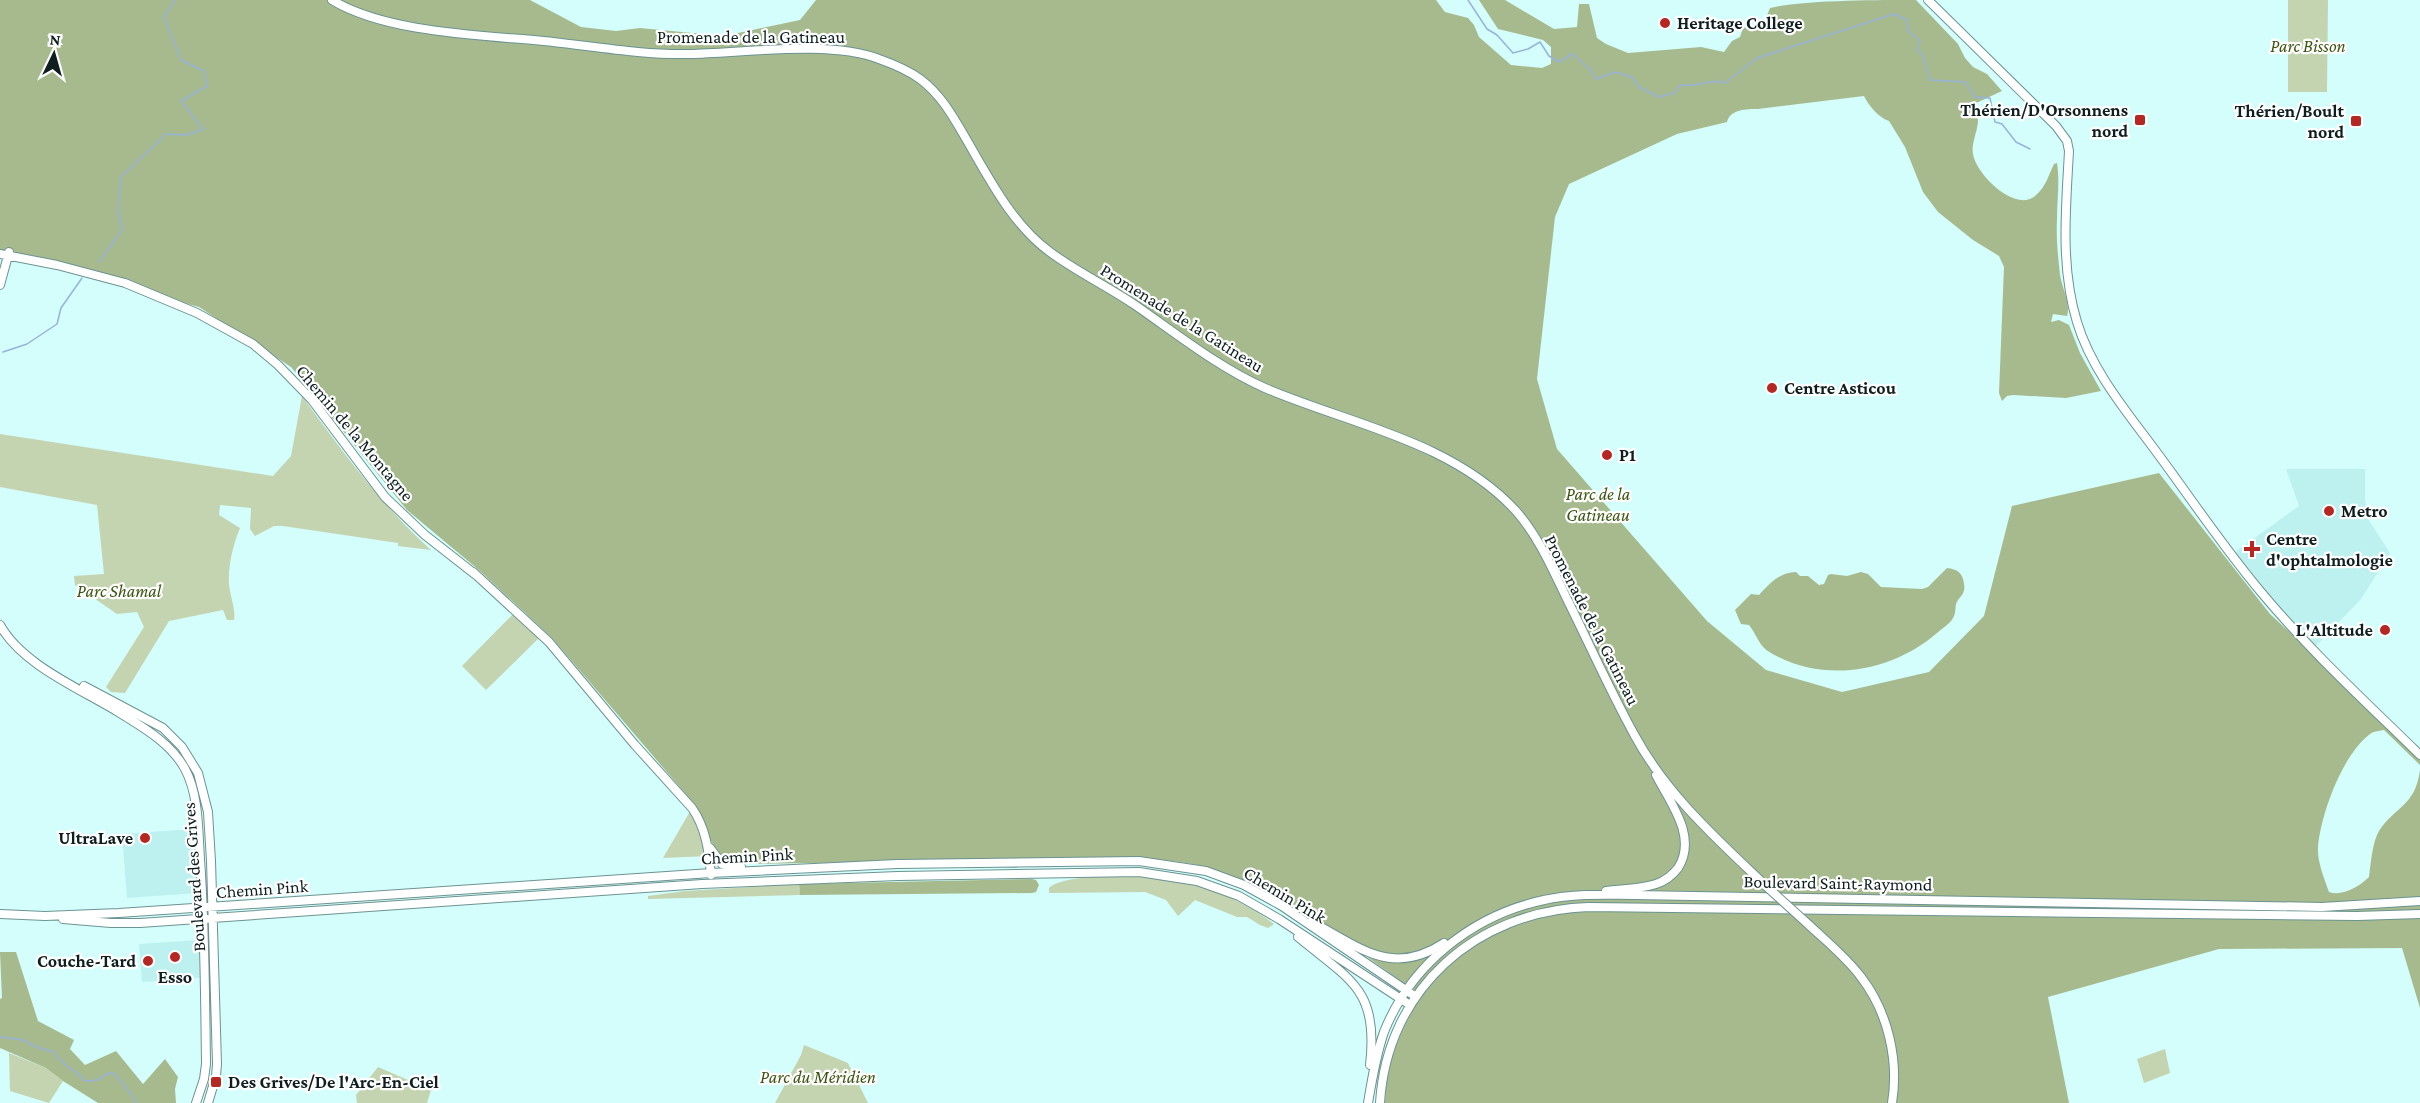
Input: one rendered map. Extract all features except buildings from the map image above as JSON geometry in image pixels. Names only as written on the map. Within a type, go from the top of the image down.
[{"type":"main road","name":"Promenade de la Gatineau","points":[[332,0],[364,16],[418,28],[606,48],[683,55],[815,49],[843,50],[871,56],[922,80],[948,108],[989,179],[1018,222],[1046,250],[1130,301],[1231,371],[1265,388],[1422,447],[1456,464],[1488,486],[1517,513],[1543,550],[1644,752],[1692,814],[1856,971],[1880,1008],[1893,1061],[1892,1103]]},
{"type":"main road","points":[[1928,0],[2056,126],[2067,141],[2069,151],[2066,243],[2071,293],[2080,333],[2102,374],[2160,458],[2260,591],[2420,755]]},
{"type":"main road","points":[[0,285],[4,252]]},
{"type":"main road","name":"Chemin de la Montagne","points":[[4,252],[135,287],[197,313],[253,344],[271,358],[312,400],[379,489],[405,516],[456,555],[542,635],[692,808],[699,818],[705,837],[711,884]]},
{"type":"main road","name":"Boulevard des Grives","points":[[0,625],[7,638],[24,656],[151,732],[170,749],[184,768],[194,797],[204,919],[206,1064],[196,1103]]},
{"type":"main road","name":"Boulevard des Grives","points":[[71,683],[84,686],[147,718],[171,734],[187,753],[198,773],[207,805],[214,907],[217,1064],[208,1103]]},
{"type":"main road","points":[[1560,897],[1653,885],[1671,876],[1679,865],[1685,853],[1684,834],[1644,752]]},
{"type":"main road","points":[[705,837],[715,856],[727,866],[838,866]]},
{"type":"main road","name":"Chemin Pink","points":[[45,916],[203,908],[838,866],[1116,861],[1161,863],[1184,866],[1226,878],[1282,906],[1416,997]]},
{"type":"main road","name":"Chemin Pink","points":[[0,914],[111,923],[204,919],[711,884],[898,876],[1139,872],[1182,877],[1215,886],[1239,896],[1279,919],[1410,1005]]},
{"type":"main road","name":"Boulevard Saint-Raymond","points":[[1368,1103],[1381,1041],[1406,991],[1438,954],[1469,930],[1505,912],[1560,897],[1612,895],[1846,897],[2322,907],[2420,901]]},
{"type":"main road","points":[[1282,906],[1364,952],[1391,959],[1426,954],[1469,930]]},
{"type":"main road","name":"Boulevard Saint-Raymond","points":[[1380,1103],[1385,1064],[1391,1042],[1410,1005],[1444,964],[1478,938],[1528,916],[1571,908],[1777,908],[2357,916],[2420,914]]},
{"type":"main road","points":[[1279,919],[1353,983],[1365,1002],[1373,1032],[1368,1103]]},
{"type":"shaded area","points":[[2286,469],[2365,469],[2368,519],[2390,553],[2361,599],[2313,649],[2232,554],[2299,506]]},
{"type":"shaded area","points":[[192,829],[197,893],[127,898],[122,834]]},
{"type":"shaded area","points":[[199,940],[200,978],[142,982],[139,944]]},
{"type":"green space","name":"Parc de la Gatineau","points":[[0,0],[530,0],[581,27],[616,31],[640,28],[724,36],[800,20],[816,0],[1436,0],[1445,12],[1468,18],[1479,37],[1511,65],[1542,68],[1551,64],[1551,47],[1543,40],[1498,29],[1479,0],[1505,0],[1554,29],[1577,27],[1579,4],[1589,4],[1597,38],[1628,53],[1701,47],[1724,52],[1732,41],[1740,37],[1743,28],[1764,23],[1770,8],[1784,5],[1841,1],[1916,0],[1958,44],[1973,67],[1987,74],[2002,91],[1974,104],[1978,122],[1973,154],[1989,181],[2007,195],[2027,200],[2042,189],[2054,164],[2057,163],[2057,247],[2068,311],[2067,316],[2053,314],[2051,322],[2059,320],[2069,325],[2080,353],[2101,391],[2066,398],[2013,395],[2007,396],[2002,401],[1999,393],[2004,267],[1999,256],[1973,240],[1938,212],[1923,192],[1905,147],[1889,121],[1874,111],[1864,96],[1735,112],[1727,122],[1677,134],[1569,184],[1555,217],[1537,379],[1557,449],[1707,621],[1766,670],[1842,692],[1929,672],[1984,616],[2012,506],[2159,473],[2270,614],[2420,753],[2420,765],[2384,730],[2372,733],[2360,743],[2335,785],[2320,833],[2318,852],[2321,870],[2329,892],[2345,892],[2369,877],[2373,847],[2379,831],[2414,792],[2420,770],[2420,1008],[2402,948],[2219,949],[2048,997],[2069,1103],[1385,1103],[1388,1074],[1396,1046],[1421,995],[1294,907],[1240,879],[1213,869],[1145,858],[748,864],[734,862],[718,852],[696,806],[552,638],[480,571],[407,510],[291,367],[199,307],[0,254]]},
{"type":"green space","name":"Parc Bisson","points":[[2288,0],[2328,0],[2327,92],[2288,92]]},
{"type":"green space","name":"Parc Shamal","points":[[302,396],[379,496],[431,550],[283,526],[274,526],[255,536],[250,529],[251,508],[220,505],[219,515],[240,528],[229,570],[234,620],[227,620],[223,610],[169,621],[125,693],[111,692],[106,687],[144,627],[137,612],[117,614],[75,585],[74,576],[104,574],[97,505],[0,487],[0,434],[273,476],[291,456]]},
{"type":"green space","points":[[1947,568],[1954,569],[1961,574],[1964,588],[1956,604],[1953,618],[1919,646],[1879,665],[1835,671],[1792,663],[1767,650],[1749,625],[1741,624],[1735,610],[1751,594],[1759,595],[1775,579],[1790,573],[1796,572],[1800,576],[1808,576],[1819,585],[1824,584],[1828,575],[1831,574],[1847,576],[1861,572],[1868,574],[1881,587],[1922,589],[1928,587]]},
{"type":"green space","points":[[516,611],[542,635],[486,690],[462,666]]},
{"type":"green space","points":[[692,808],[709,856],[663,858]]},
{"type":"green space","points":[[1136,876],[1173,880],[1209,889],[1242,904],[1274,924],[1268,928],[1247,917],[1237,917],[1195,900],[1178,916],[1166,900],[1145,892],[1049,893],[1049,888],[1056,884],[1077,878]]},
{"type":"green space","points":[[1036,880],[1039,885],[1036,892],[1032,893],[800,895],[799,884]]},
{"type":"green space","points":[[799,884],[800,895],[648,899],[648,896],[685,891]]},
{"type":"green space","points":[[0,952],[16,952],[38,1021],[74,1040],[70,1049],[85,1065],[116,1051],[143,1084],[165,1059],[178,1077],[175,1089],[176,1103],[98,1103],[46,1068],[0,1048],[0,999],[2,998]]},
{"type":"green space","name":"Parc du Méridien","points":[[804,1045],[848,1063],[868,1103],[775,1103]]},
{"type":"green space","points":[[2165,1049],[2170,1073],[2144,1083],[2137,1059]]},
{"type":"green space","points":[[9,1053],[46,1068],[63,1081],[49,1103],[10,1091]]},
{"type":"green space","points":[[378,1067],[431,1090],[427,1103],[357,1103],[356,1095]]},
{"type":"waterway","points":[[99,262],[122,230],[118,211],[121,177],[166,134],[187,135],[203,129],[181,101],[207,86],[204,71],[181,60],[164,17],[175,0]]},
{"type":"waterway","points":[[1468,0],[1487,29],[1497,35],[1513,53],[1528,49],[1540,42],[1549,56],[1559,62],[1572,54],[1590,69],[1596,79],[1615,72],[1632,77],[1639,87],[1659,97],[1674,93],[1680,85],[1725,83],[1757,58],[1894,14],[1907,20],[1908,31],[1920,41],[1917,49],[1923,56],[1930,80],[1965,82],[1975,97],[1990,98],[1995,122],[2002,124],[2016,142],[2030,149]]},
{"type":"waterway","points":[[3,352],[27,344],[57,324],[61,308],[82,278]]},
{"type":"waterway","points":[[0,1037],[23,1040],[36,1047],[54,1052],[85,1081],[98,1080],[109,1073],[115,1074],[135,1099],[135,1103]]},
{"type":"place","name":"Heritage College","points":[[1665,23]]},
{"type":"place","name":"Thérien/D'Orsonnens nord","points":[[2140,120]]},
{"type":"place","name":"Thérien/Boult nord","points":[[2356,121]]},
{"type":"place","name":"Centre Asticou","points":[[1772,388]]},
{"type":"place","name":"P1","points":[[1607,455]]},
{"type":"place","name":"Metro","points":[[2329,511]]},
{"type":"place","name":"Centre d'ophtalmologie","points":[[2252,549]]},
{"type":"place","name":"L'Altitude","points":[[2385,630]]},
{"type":"place","name":"UltraLave","points":[[145,838]]},
{"type":"place","name":"Esso","points":[[175,957]]},
{"type":"place","name":"Couche-Tard","points":[[148,961]]},
{"type":"place","name":"Des Grives/De l'Arc-En-Ciel","points":[[216,1082]]}]
